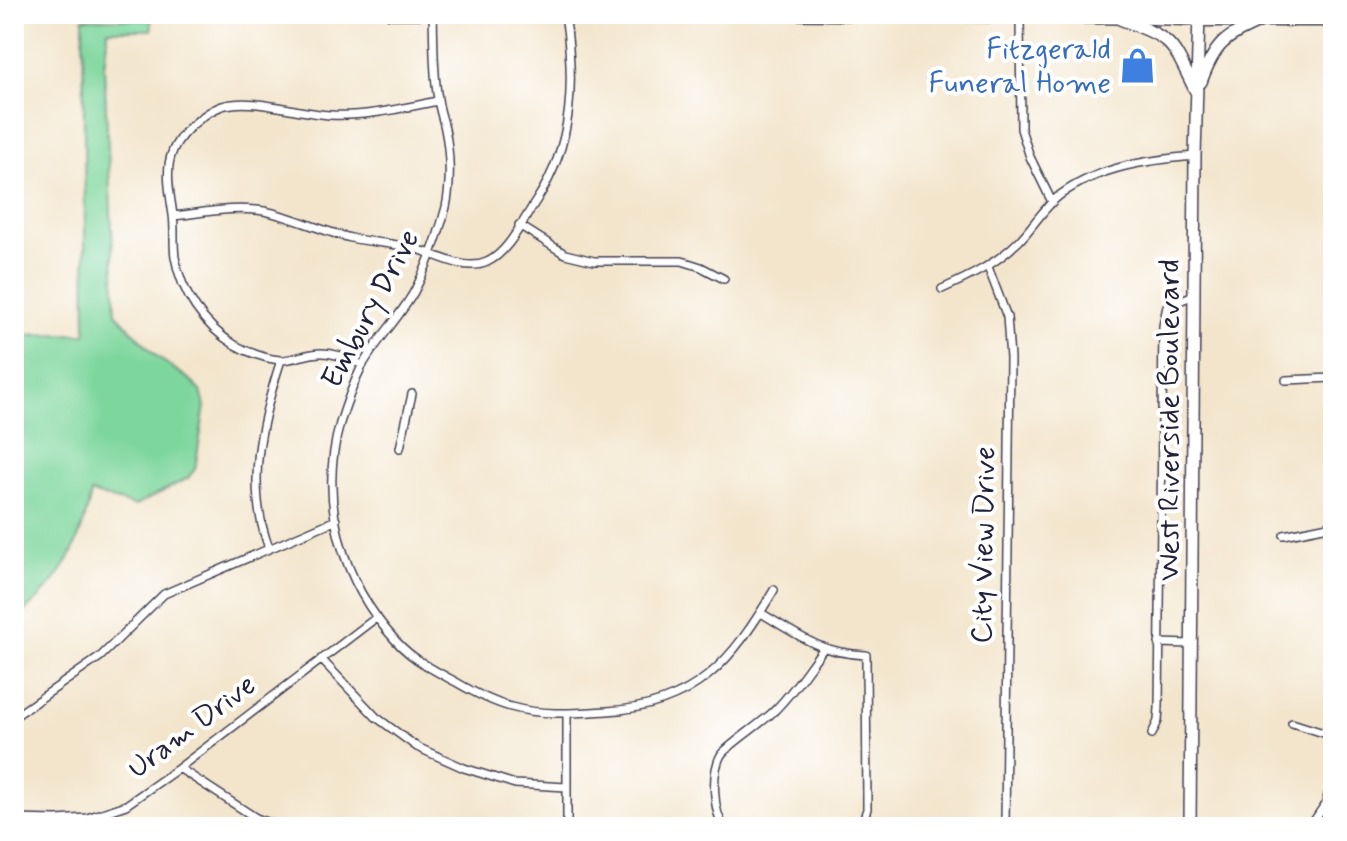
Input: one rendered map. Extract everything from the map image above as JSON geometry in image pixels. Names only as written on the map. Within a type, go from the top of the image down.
[{"type":"main road","points":[[1120,19],[1150,14]]},
{"type":"main road","points":[[1235,14],[1261,21]]},
{"type":"main road","points":[[1199,18],[1333,21]]},
{"type":"main road","name":"West Riverside Boulevard","points":[[1190,827],[1195,156],[1199,18]]},
{"type":"main road","points":[[1120,19],[1168,41],[1181,57],[1197,94]]},
{"type":"main road","points":[[1197,94],[1209,59],[1217,47],[1227,37],[1261,21]]},
{"type":"street","points":[[390,14],[472,14]]},
{"type":"street","name":"Embury Drive","points":[[436,14],[438,101],[449,163],[447,203],[432,255],[413,294],[363,365],[344,411],[334,449],[333,506],[337,535],[364,600],[398,643],[417,659],[469,690],[511,707],[567,715],[643,707],[677,696],[709,676],[728,659],[774,590]]},
{"type":"street","points":[[173,216],[261,210],[348,237],[416,249],[471,265],[485,263],[501,252],[551,179],[566,136],[572,57],[565,14]]},
{"type":"street","points":[[716,14],[1199,18]]},
{"type":"street","points":[[1020,15],[1021,129],[1030,157],[1052,202]]},
{"type":"street","points":[[363,365],[320,352],[281,360],[253,353],[235,345],[203,319],[184,287],[175,260],[167,177],[176,141],[209,110],[243,102],[328,115],[366,115],[438,101]]},
{"type":"street","points":[[942,289],[988,267],[1020,240],[1052,202],[1071,189],[1115,168],[1195,156]]},
{"type":"street","points":[[519,225],[565,254],[594,261],[682,261],[724,279]]},
{"type":"street","name":"City View Drive","points":[[988,267],[1007,317],[1010,358],[1005,827]]},
{"type":"street","points":[[1152,734],[1159,708],[1163,326],[1167,306],[1194,295]]},
{"type":"street","points":[[269,548],[261,528],[256,478],[259,436],[281,360]]},
{"type":"street","points":[[1286,380],[1333,378]]},
{"type":"street","points":[[400,448],[412,394]]},
{"type":"street","points":[[14,717],[100,657],[164,594],[336,520]]},
{"type":"street","points":[[1284,535],[1333,525]]},
{"type":"street","points":[[761,613],[823,649],[839,654],[866,655],[867,809],[861,827]]},
{"type":"street","name":"Uram Drive","points":[[14,819],[57,820],[105,813],[126,805],[377,617]]},
{"type":"street","points":[[1159,643],[1191,644]]},
{"type":"street","points":[[724,827],[719,819],[716,801],[716,767],[722,752],[775,711],[823,649]]},
{"type":"street","points":[[321,659],[376,717],[417,747],[464,768],[515,784],[566,787]]},
{"type":"street","points":[[567,715],[567,827]]},
{"type":"street","points":[[1292,723],[1333,736]]},
{"type":"street","points":[[179,768],[256,818],[281,827]]},
{"type":"street","points":[[1310,827],[1326,803],[1333,782]]},
{"type":"green space","points":[[83,18],[151,20],[152,30],[108,30],[104,67],[116,313],[157,357],[201,391],[205,406],[195,469],[188,478],[135,506],[91,493],[81,532],[66,564],[44,593],[14,619],[14,335],[86,334]]},
{"type":"place","name":"Fitzgerald Funeral Home","points":[[1137,66]]}]
